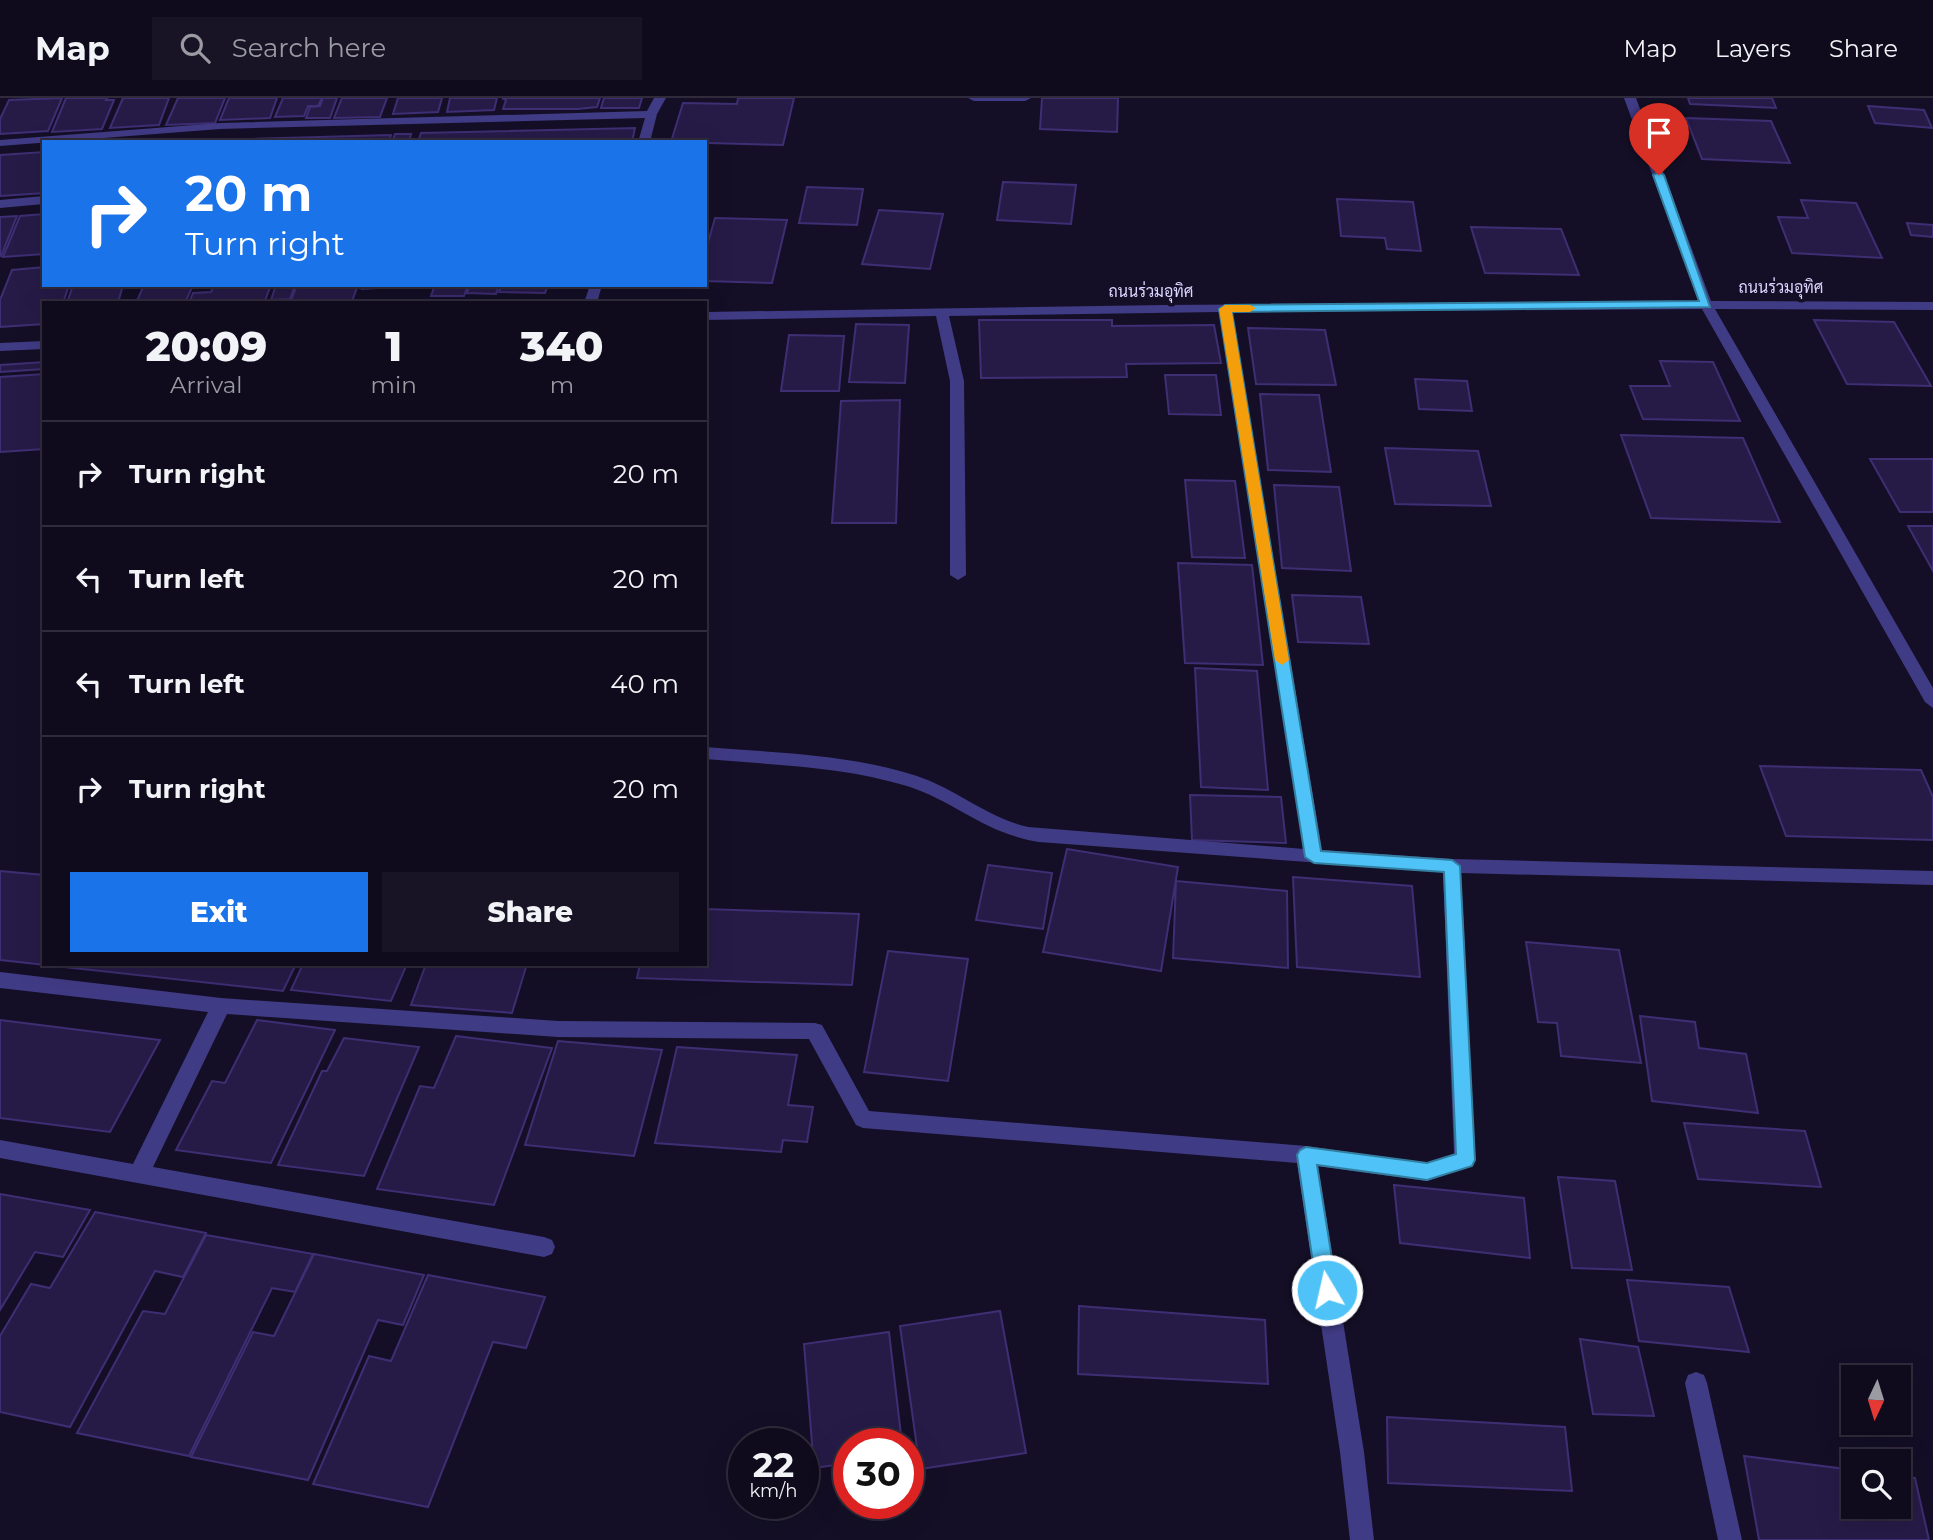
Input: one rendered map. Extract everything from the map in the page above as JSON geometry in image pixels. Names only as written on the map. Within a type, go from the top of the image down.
[{"type":"street","points":[[644,140],[651,114],[660,98]]},
{"type":"street","points":[[974,98],[1025,98]]},
{"type":"street","points":[[1630,98],[1706,304],[1933,702]]},
{"type":"street","points":[[0,143],[220,126],[651,114]]},
{"type":"street","points":[[0,204],[42,200]]},
{"type":"street","name":"ถนนร่วมอุทิศ","points":[[707,316],[941,311],[1706,304],[1933,306]]},
{"type":"street","points":[[1225,309],[1314,857]]},
{"type":"street","points":[[941,311],[957,381],[958,575]]},
{"type":"street","points":[[0,347],[42,345]]},
{"type":"street","points":[[707,753],[842,767],[893,778],[938,790],[991,822],[1031,834],[1452,866],[1933,878]]},
{"type":"street","points":[[0,980],[222,1006],[558,1029],[815,1031],[863,1119],[1306,1155],[1427,1172],[1465,1160],[1452,866]]},
{"type":"street","points":[[139,1174],[222,1006]]},
{"type":"street","points":[[0,1149],[544,1247]]},
{"type":"street","points":[[1306,1155],[1352,1452],[1362,1540]]},
{"type":"street","points":[[1696,1383],[1730,1540]]},
{"type":"building","points":[[62,98],[48,131],[0,134],[0,119],[9,100]]},
{"type":"building","points":[[66,98],[114,100],[102,129],[52,132]]},
{"type":"building","points":[[123,98],[169,98],[159,125],[110,128]]},
{"type":"building","points":[[178,98],[225,98],[215,123],[166,125]]},
{"type":"building","points":[[229,98],[277,98],[270,118],[220,120]]},
{"type":"building","points":[[283,98],[322,98],[318,106],[308,106],[304,116],[275,117]]},
{"type":"building","points":[[323,98],[337,98],[330,118],[306,118],[310,107],[320,106]]},
{"type":"building","points":[[342,98],[387,98],[380,117],[334,118]]},
{"type":"building","points":[[398,98],[442,98],[438,112],[393,114]]},
{"type":"building","points":[[450,98],[497,98],[494,110],[447,112]]},
{"type":"building","points":[[502,98],[600,98],[597,107],[503,109],[506,100]]},
{"type":"building","points":[[604,98],[642,98],[639,108],[601,108]]},
{"type":"building","points":[[738,98],[794,98],[783,145],[672,140],[683,103],[737,104]]},
{"type":"building","points":[[1042,98],[1118,98],[1117,132],[1040,129]]},
{"type":"building","points":[[1688,98],[1772,98],[1776,108],[1690,104]]},
{"type":"building","points":[[1868,106],[1924,110],[1932,128],[1875,123]]},
{"type":"building","points":[[1686,118],[1771,121],[1790,163],[1702,159]]},
{"type":"building","points":[[635,128],[632,140],[419,140],[421,133]]},
{"type":"building","points":[[395,134],[411,134],[410,140],[393,140]]},
{"type":"building","points":[[391,135],[390,140],[207,140]]},
{"type":"building","points":[[42,152],[42,193],[0,196],[0,155]]},
{"type":"building","points":[[1003,182],[1076,185],[1071,224],[997,220]]},
{"type":"building","points":[[807,187],[863,189],[857,225],[799,223]]},
{"type":"building","points":[[1337,199],[1413,202],[1421,251],[1387,249],[1385,238],[1341,236]]},
{"type":"building","points":[[1801,200],[1856,203],[1882,258],[1792,253],[1778,217],[1808,218]]},
{"type":"building","points":[[879,210],[943,214],[930,269],[862,264]]},
{"type":"building","points":[[42,214],[42,254],[3,257],[20,216]]},
{"type":"building","points":[[17,216],[1,256],[0,256],[0,217]]},
{"type":"building","points":[[715,218],[787,220],[772,283],[707,281],[707,246]]},
{"type":"building","points":[[1907,223],[1933,225],[1933,237],[1911,235]]},
{"type":"building","points":[[1471,227],[1561,229],[1579,275],[1485,273]]},
{"type":"building","points":[[42,267],[42,287],[68,287],[64,301],[42,301],[42,324],[0,327],[0,300],[12,270]]},
{"type":"building","points":[[72,287],[122,287],[119,301],[68,301]]},
{"type":"building","points":[[143,287],[192,287],[186,301],[137,301]]},
{"type":"building","points":[[213,287],[270,287],[265,301],[190,301],[193,293],[211,292]]},
{"type":"building","points":[[275,287],[294,287],[290,299],[271,300]]},
{"type":"building","points":[[296,287],[357,287],[352,301],[291,301]]},
{"type":"building","points":[[362,287],[396,287],[362,289]]},
{"type":"building","points":[[434,287],[467,287],[464,296],[431,296]]},
{"type":"building","points":[[469,287],[498,287],[496,294],[467,293]]},
{"type":"building","points":[[501,287],[547,287],[545,293],[499,292]]},
{"type":"building","points":[[979,320],[1112,320],[1112,326],[1214,325],[1221,363],[1126,364],[1127,377],[981,378]]},
{"type":"building","points":[[1814,320],[1894,322],[1931,386],[1847,384]]},
{"type":"building","points":[[856,324],[909,325],[905,383],[849,382]]},
{"type":"building","points":[[1248,328],[1325,330],[1336,385],[1256,384]]},
{"type":"building","points":[[789,335],[844,336],[839,391],[781,391]]},
{"type":"building","points":[[1660,361],[1713,362],[1740,421],[1643,419],[1630,386],[1670,386]]},
{"type":"building","points":[[42,362],[42,369],[0,372],[0,365]]},
{"type":"building","points":[[42,374],[42,449],[0,452],[0,377]]},
{"type":"building","points":[[1165,375],[1216,375],[1221,415],[1169,414]]},
{"type":"building","points":[[1415,379],[1467,381],[1472,411],[1419,409]]},
{"type":"building","points":[[1260,394],[1319,395],[1331,472],[1268,470]]},
{"type":"building","points":[[900,400],[896,523],[832,523],[841,401]]},
{"type":"building","points":[[1621,435],[1743,438],[1780,522],[1651,518]]},
{"type":"building","points":[[1385,448],[1478,451],[1491,506],[1395,504]]},
{"type":"building","points":[[1870,459],[1933,459],[1933,512],[1900,512]]},
{"type":"building","points":[[1185,480],[1235,481],[1245,558],[1192,557]]},
{"type":"building","points":[[1274,485],[1339,487],[1351,571],[1282,568]]},
{"type":"building","points":[[1908,526],[1933,526],[1933,571]]},
{"type":"building","points":[[1178,563],[1252,565],[1263,665],[1185,663]]},
{"type":"building","points":[[1292,595],[1361,597],[1369,644],[1298,642]]},
{"type":"building","points":[[1195,668],[1257,671],[1268,790],[1201,787]]},
{"type":"building","points":[[1760,766],[1921,770],[1933,797],[1933,840],[1786,836]]},
{"type":"building","points":[[1190,795],[1281,797],[1286,843],[1192,840]]},
{"type":"building","points":[[1067,849],[1178,867],[1161,971],[1043,952]]},
{"type":"building","points":[[988,865],[1052,873],[1043,929],[976,920]]},
{"type":"building","points":[[0,871],[42,875],[42,965],[0,960]]},
{"type":"building","points":[[1293,877],[1412,886],[1420,977],[1297,967]]},
{"type":"building","points":[[1176,881],[1287,891],[1288,968],[1173,958]]},
{"type":"building","points":[[707,909],[859,914],[852,985],[637,978],[640,966],[707,966]]},
{"type":"building","points":[[1526,942],[1619,950],[1641,1063],[1561,1056],[1557,1023],[1538,1022]]},
{"type":"building","points":[[888,951],[968,959],[948,1081],[864,1072]]},
{"type":"building","points":[[55,966],[295,966],[283,991]]},
{"type":"building","points":[[302,966],[406,966],[391,1001],[291,990]]},
{"type":"building","points":[[425,966],[526,966],[512,1013],[411,1005]]},
{"type":"building","points":[[1640,1016],[1695,1022],[1699,1048],[1746,1054],[1758,1113],[1652,1101]]},
{"type":"building","points":[[0,1020],[160,1040],[110,1132],[0,1118]]},
{"type":"building","points":[[257,1020],[335,1030],[271,1163],[176,1150],[212,1081],[225,1083]]},
{"type":"building","points":[[456,1036],[552,1048],[494,1205],[377,1189],[420,1086],[434,1088]]},
{"type":"building","points":[[344,1038],[419,1047],[364,1176],[278,1165],[322,1071],[327,1071]]},
{"type":"building","points":[[558,1041],[662,1050],[634,1156],[525,1145]]},
{"type":"building","points":[[677,1047],[797,1055],[788,1105],[813,1107],[807,1142],[783,1140],[781,1152],[655,1143]]},
{"type":"building","points":[[1684,1123],[1805,1131],[1821,1187],[1698,1179]]},
{"type":"building","points":[[1558,1177],[1615,1181],[1632,1270],[1572,1268]]},
{"type":"building","points":[[1394,1185],[1524,1198],[1530,1258],[1400,1243]]},
{"type":"building","points":[[0,1194],[90,1210],[63,1257],[35,1252],[0,1310]]},
{"type":"building","points":[[95,1212],[206,1233],[183,1277],[155,1271],[70,1427],[0,1412],[0,1336],[31,1284],[50,1288]]},
{"type":"building","points":[[206,1235],[313,1254],[295,1292],[272,1288],[189,1456],[77,1433],[143,1311],[165,1314]]},
{"type":"building","points":[[314,1254],[424,1275],[403,1325],[378,1320],[308,1480],[191,1457],[253,1332],[274,1336]]},
{"type":"building","points":[[428,1275],[545,1297],[526,1348],[493,1342],[428,1507],[313,1484],[369,1356],[391,1361]]},
{"type":"building","points":[[1627,1280],[1729,1287],[1749,1352],[1639,1341]]},
{"type":"building","points":[[1079,1306],[1265,1320],[1268,1384],[1078,1374]]},
{"type":"building","points":[[1000,1311],[1026,1453],[924,1468],[924,1428],[914,1428],[900,1326]]},
{"type":"building","points":[[889,1332],[900,1428],[833,1428],[833,1465],[819,1467],[819,1428],[811,1428],[804,1344]]},
{"type":"building","points":[[1580,1339],[1638,1347],[1654,1416],[1593,1414]]},
{"type":"building","points":[[1387,1417],[1565,1427],[1572,1491],[1388,1483]]},
{"type":"building","points":[[1744,1456],[1841,1468],[1841,1519],[1911,1519],[1911,1477],[1915,1478],[1929,1540],[1759,1540]]},
{"type":"slow traffic","points":[[1250,308],[1225,309],[1282,660]]},
{"type":"route","points":[[1327,1290],[1306,1155],[1427,1172],[1465,1160],[1452,866],[1314,857],[1225,309],[1706,304],[1659,175]]}]
